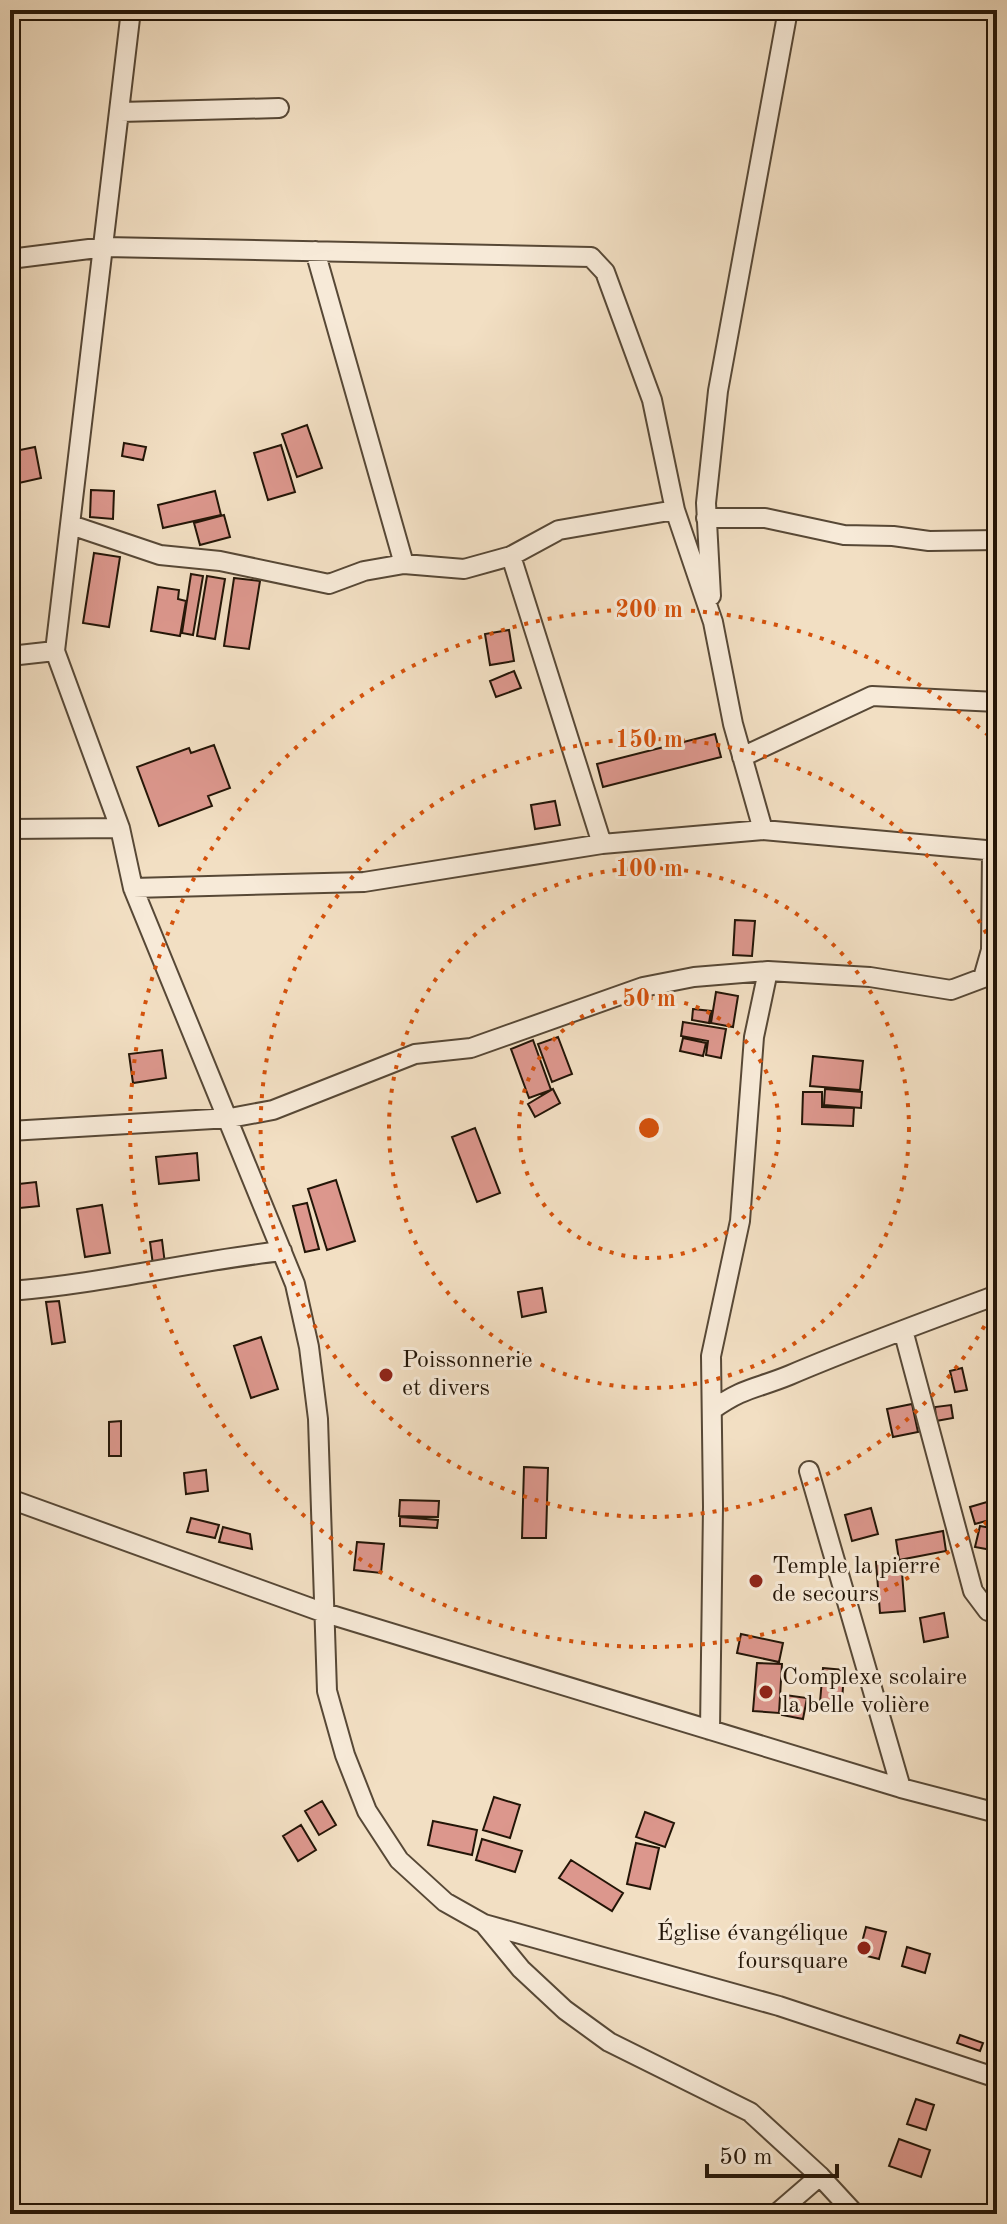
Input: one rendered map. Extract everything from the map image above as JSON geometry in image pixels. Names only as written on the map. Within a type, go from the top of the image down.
[{"type":"street","points":[[131,10],[55,651],[120,828],[133,888],[230,1118],[295,1284],[309,1347],[318,1419],[327,1691],[345,1755],[367,1811],[399,1860],[445,1902],[484,1924],[779,2006],[997,2078]]},
{"type":"street","points":[[713,622],[706,518],[725,348],[788,10]]},
{"type":"street","points":[[120,112],[279,108]]},
{"type":"street","points":[[10,259],[105,247],[591,257],[605,272],[652,400],[675,510],[713,622],[742,757],[763,830]]},
{"type":"street","points":[[315,251],[404,564]]},
{"type":"street","points":[[71,525],[160,555],[220,561],[329,584],[364,571],[404,564],[464,569],[511,556],[559,530],[675,510]]},
{"type":"street","points":[[706,518],[765,518],[844,535],[893,536],[929,541],[997,540]]},
{"type":"street","points":[[511,556],[602,844]]},
{"type":"street","points":[[10,656],[55,651]]},
{"type":"street","points":[[742,757],[872,696],[997,702]]},
{"type":"street","points":[[10,829],[120,828]]},
{"type":"street","points":[[10,1131],[230,1118],[310,1097],[415,1054],[471,1048],[643,987],[694,977],[768,971],[870,977],[951,990],[973,984],[983,978],[991,950],[994,851],[763,830],[602,844],[364,882],[133,888]]},
{"type":"street","points":[[710,1730],[711,1356],[740,1221],[754,1037],[768,971]]},
{"type":"street","points":[[10,1291],[77,1286],[196,1262],[282,1251]]},
{"type":"street","points":[[712,1410],[740,1390],[787,1376],[997,1295]]},
{"type":"street","points":[[903,1330],[973,1591],[988,1611],[997,1613]]},
{"type":"street","points":[[809,1471],[901,1788]]},
{"type":"street","points":[[10,1499],[322,1612],[901,1788],[997,1813]]},
{"type":"street","points":[[484,1924],[521,1969],[565,2010],[609,2042],[750,2112],[820,2176],[855,2214]]},
{"type":"street","points":[[776,2214],[820,2176]]},
{"type":"building","points":[[307,425],[322,468],[297,477],[282,434]]},
{"type":"building","points":[[124,443],[146,447],[143,460],[122,456]]},
{"type":"building","points":[[281,445],[295,492],[268,500],[254,453]]},
{"type":"building","points":[[35,447],[41,478],[10,485],[10,452]]},
{"type":"building","points":[[91,490],[114,491],[113,519],[90,517]]},
{"type":"building","points":[[215,491],[221,515],[163,528],[158,505]]},
{"type":"building","points":[[224,515],[230,537],[200,545],[194,523]]},
{"type":"building","points":[[94,553],[120,557],[109,627],[83,623]]},
{"type":"building","points":[[191,574],[203,576],[193,635],[182,633]]},
{"type":"building","points":[[207,576],[225,579],[215,639],[197,636]]},
{"type":"building","points":[[234,578],[260,581],[249,649],[224,646]]},
{"type":"building","points":[[158,587],[179,590],[178,599],[186,601],[180,636],[151,631]]},
{"type":"building","points":[[509,630],[514,661],[490,665],[485,634]]},
{"type":"building","points":[[514,671],[521,688],[496,697],[490,681]]},
{"type":"building","points":[[715,734],[721,757],[603,787],[597,764]]},
{"type":"building","points":[[214,745],[230,788],[208,796],[212,806],[159,826],[137,767],[189,748],[191,753]]},
{"type":"building","points":[[555,801],[560,825],[535,829],[531,805]]},
{"type":"building","points":[[735,920],[755,921],[752,956],[733,955]]},
{"type":"building","points":[[716,992],[738,996],[733,1027],[711,1023]]},
{"type":"building","points":[[693,1009],[711,1011],[709,1023],[692,1020]]},
{"type":"building","points":[[683,1022],[726,1029],[721,1058],[706,1055],[708,1041],[681,1036]]},
{"type":"building","points":[[558,1037],[572,1074],[552,1082],[538,1044]]},
{"type":"building","points":[[683,1038],[706,1043],[703,1056],[680,1051]]},
{"type":"building","points":[[533,1040],[551,1090],[529,1098],[511,1049]]},
{"type":"building","points":[[162,1050],[166,1078],[133,1083],[129,1054]]},
{"type":"building","points":[[813,1056],[863,1061],[860,1090],[810,1086]]},
{"type":"building","points":[[553,1089],[560,1103],[535,1117],[528,1104]]},
{"type":"building","points":[[825,1089],[862,1092],[861,1108],[824,1105]]},
{"type":"building","points":[[803,1092],[822,1092],[822,1107],[854,1108],[853,1126],[802,1124]]},
{"type":"building","points":[[475,1128],[500,1193],[477,1202],[452,1137]]},
{"type":"building","points":[[197,1153],[199,1180],[159,1184],[156,1157]]},
{"type":"building","points":[[336,1180],[355,1241],[327,1250],[308,1189]]},
{"type":"building","points":[[36,1182],[39,1206],[10,1209],[10,1185]]},
{"type":"building","points":[[307,1203],[319,1249],[305,1252],[293,1206]]},
{"type":"building","points":[[102,1205],[110,1253],[85,1257],[77,1209]]},
{"type":"building","points":[[162,1240],[165,1264],[153,1265],[150,1242]]},
{"type":"building","points":[[542,1288],[546,1312],[522,1317],[518,1292]]},
{"type":"building","points":[[59,1301],[65,1342],[52,1344],[46,1302]]},
{"type":"building","points":[[997,1318],[997,1360],[988,1320]]},
{"type":"building","points":[[261,1337],[278,1389],[251,1398],[234,1346]]},
{"type":"building","points":[[962,1368],[967,1390],[955,1392],[950,1371]]},
{"type":"building","points":[[912,1404],[918,1432],[893,1437],[887,1409]]},
{"type":"building","points":[[951,1405],[953,1418],[936,1421],[935,1407]]},
{"type":"building","points":[[121,1421],[121,1456],[109,1456],[109,1422]]},
{"type":"building","points":[[524,1467],[548,1468],[546,1538],[522,1538]]},
{"type":"building","points":[[206,1470],[208,1491],[186,1494],[184,1473]]},
{"type":"building","points":[[997,1499],[997,1518],[975,1524],[970,1507]]},
{"type":"building","points":[[400,1500],[439,1501],[438,1517],[399,1516]]},
{"type":"building","points":[[871,1508],[878,1534],[852,1541],[845,1515]]},
{"type":"building","points":[[400,1517],[438,1520],[437,1528],[400,1526]]},
{"type":"building","points":[[191,1518],[219,1525],[215,1538],[187,1532]]},
{"type":"building","points":[[980,1526],[997,1529],[997,1551],[975,1547]]},
{"type":"building","points":[[223,1527],[250,1534],[252,1549],[219,1542]]},
{"type":"building","points":[[943,1531],[946,1551],[899,1560],[896,1540]]},
{"type":"building","points":[[357,1542],[384,1544],[381,1573],[354,1570]]},
{"type":"building","points":[[901,1560],[905,1611],[880,1613],[876,1562]]},
{"type":"building","points":[[944,1613],[948,1637],[924,1642],[920,1618]]},
{"type":"building","points":[[741,1634],[783,1643],[779,1662],[737,1653]]},
{"type":"building","points":[[757,1663],[782,1664],[779,1713],[753,1711]]},
{"type":"building","points":[[823,1668],[844,1670],[842,1703],[820,1702]]},
{"type":"building","points":[[785,1695],[807,1698],[803,1719],[782,1715]]},
{"type":"building","points":[[494,1797],[520,1805],[510,1838],[483,1830]]},
{"type":"building","points":[[322,1801],[336,1825],[319,1835],[305,1811]]},
{"type":"building","points":[[645,1812],[674,1823],[665,1847],[636,1837]]},
{"type":"building","points":[[433,1821],[477,1830],[472,1855],[428,1845]]},
{"type":"building","points":[[301,1825],[316,1850],[298,1861],[283,1836]]},
{"type":"building","points":[[482,1839],[522,1851],[515,1872],[476,1860]]},
{"type":"building","points":[[636,1843],[659,1848],[650,1889],[627,1884]]},
{"type":"building","points":[[571,1860],[623,1893],[612,1911],[559,1878]]},
{"type":"building","points":[[866,1927],[886,1932],[879,1959],[859,1954]]},
{"type":"building","points":[[907,1947],[930,1954],[925,1973],[902,1966]]},
{"type":"building","points":[[960,2035],[983,2043],[980,2051],[957,2043]]},
{"type":"building","points":[[916,2099],[934,2105],[926,2130],[907,2124]]},
{"type":"building","points":[[899,2139],[930,2150],[921,2177],[889,2166]]},
{"type":"place","name":"Poissonnerie et divers","points":[[386,1375]]},
{"type":"place","name":"Temple la pierre de secours","points":[[756,1581]]},
{"type":"place","name":"Complexe scolaire la belle volière","points":[[766,1692]]},
{"type":"place","name":"Église évangélique foursquare","points":[[864,1948]]}]
